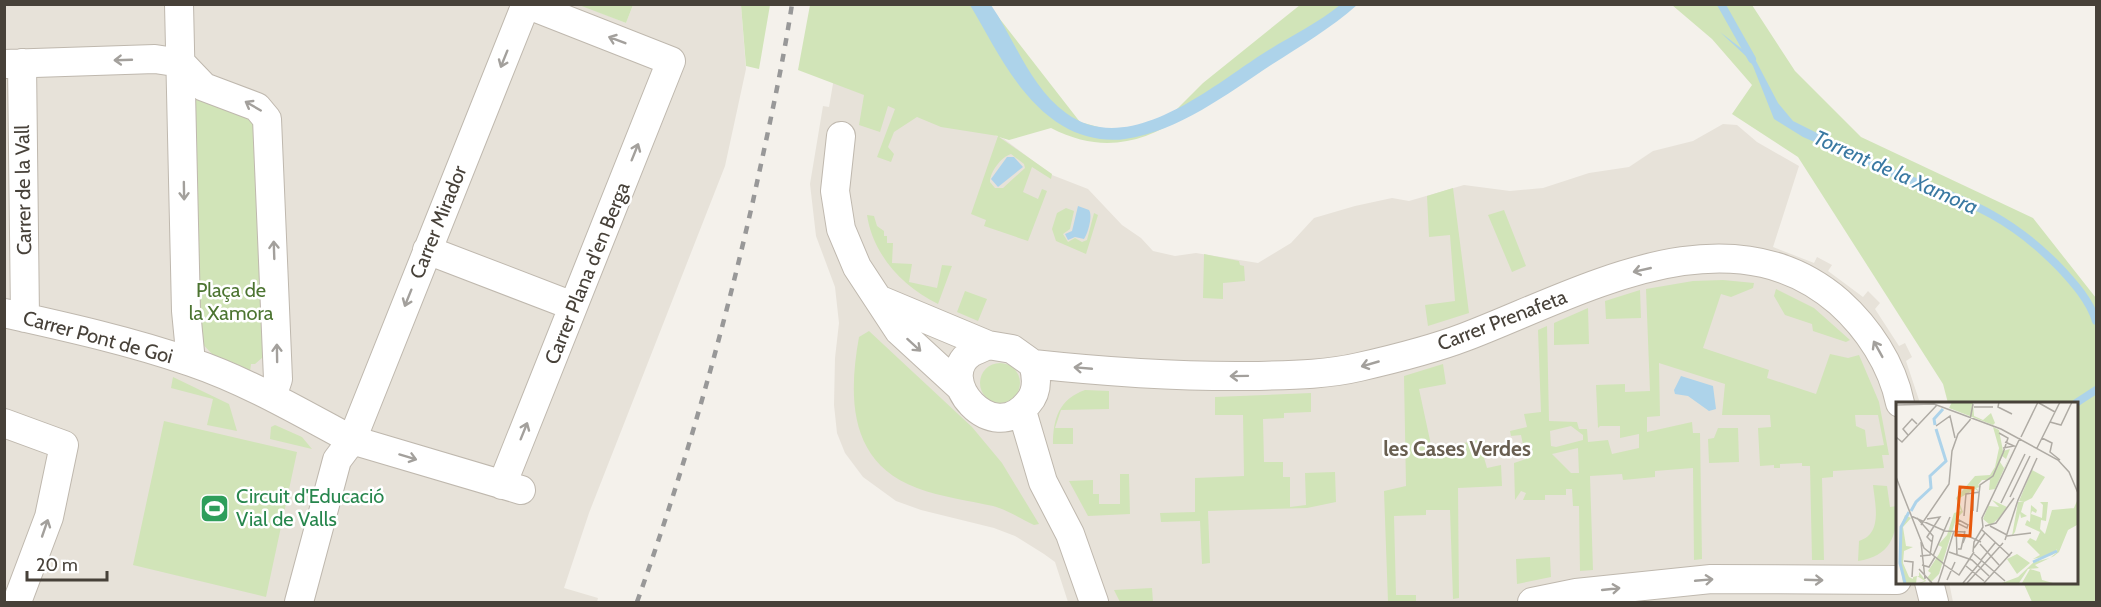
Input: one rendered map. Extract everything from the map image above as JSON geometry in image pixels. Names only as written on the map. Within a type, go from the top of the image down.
[{"type":"street","points":[[179,4],[186,311],[191,362],[272,397],[352,440]]},
{"type":"street","name":"Carrer Mirador","points":[[305,601],[337,460],[352,440],[526,4],[671,61]]},
{"type":"street","points":[[13,63],[154,59],[181,63],[204,87],[257,107],[267,119],[278,379],[272,397]]},
{"type":"street","name":"Carrer Plana d'en Berga","points":[[352,440],[512,488],[573,306],[671,61]]},
{"type":"street","name":"Carrer de la Vall","points":[[13,63],[15,315]]},
{"type":"street","points":[[841,136],[835,191],[841,228],[857,267],[878,299],[899,331],[960,387],[966,399],[976,410],[989,416],[1012,417],[1022,411],[1031,400],[1036,387],[1034,364],[1012,349],[988,345],[878,299]]},
{"type":"street","points":[[427,250],[573,306]]},
{"type":"street","name":"Carrer Prenafeta","points":[[1034,364],[1216,377],[1287,375],[1357,368],[1464,337],[1617,275],[1683,262],[1736,260],[1759,263],[1794,274],[1836,300],[1863,325],[1872,338],[1890,371],[1900,402]]},
{"type":"street","name":"Carrer Pont de Goi","points":[[15,315],[191,362]]},
{"type":"street","points":[[960,387],[963,361],[970,353],[988,345]]},
{"type":"street","points":[[1022,411],[1043,482],[1070,534],[1094,603]]},
{"type":"street","points":[[989,416],[1043,482]]},
{"type":"street","points":[[4,423],[57,437],[48,517],[15,589]]},
{"type":"street","points":[[1532,603],[1576,593],[1711,579],[1896,580]]},
{"type":"street","points":[[1929,583],[1934,603]]},
{"type":"shaded area","points":[[579,4],[626,23],[633,5],[741,5],[746,69],[725,166],[589,513],[564,588],[598,598],[597,602],[5,602],[4,5]]},
{"type":"shaded area","points":[[834,78],[917,116],[942,117],[941,126],[992,134],[1004,139],[1052,175],[1088,189],[1122,225],[1141,238],[1153,251],[1175,256],[1196,253],[1258,263],[1291,243],[1314,218],[1355,206],[1392,198],[1409,201],[1464,185],[1510,191],[1543,188],[1589,173],[1629,167],[1653,151],[1693,141],[1723,124],[1737,125],[1757,142],[1799,166],[1773,247],[1814,263],[1817,257],[1832,265],[1828,271],[1863,297],[1868,291],[1880,303],[1875,309],[1899,346],[1905,343],[1912,357],[1906,361],[1920,402],[1896,402],[1896,583],[1949,583],[1953,602],[1068,602],[1055,562],[1044,554],[1015,536],[994,528],[921,510],[896,501],[863,477],[845,453],[837,433],[834,405],[835,358],[839,323],[835,287],[816,236],[810,184],[823,106],[829,107]]},
{"type":"green space","points":[[633,4],[626,23],[579,5]]},
{"type":"green space","points":[[741,5],[770,5],[759,69],[746,66]]},
{"type":"green space","points":[[810,5],[989,5],[1080,122],[1113,131],[1167,119],[1203,83],[1300,5],[1346,5],[1275,51],[1182,118],[1158,131],[1134,140],[1108,143],[1081,140],[1051,128],[1009,140],[999,137],[1052,174],[1051,179],[1032,167],[1023,192],[1038,199],[1042,189],[1047,191],[1028,241],[984,226],[986,220],[971,214],[998,136],[941,127],[917,117],[894,132],[888,147],[894,154],[891,162],[877,157],[895,109],[888,106],[880,132],[859,125],[864,95],[798,70]],"holes":[[[1011,154],[1024,164],[1025,168],[1003,188],[995,188],[990,182],[994,170],[1007,156]]]},
{"type":"green space","points":[[1672,5],[1752,5],[1795,71],[1861,137],[2033,218],[2096,298],[2096,602],[2032,602],[2023,583],[2077,583],[2077,402],[1948,402],[1943,384],[1798,157],[1732,114],[1752,85],[1712,39]]},
{"type":"green space","name":"Plaça de la Xamora","points":[[206,97],[255,119],[270,351],[255,364],[251,364],[250,372],[212,363],[213,355],[194,335],[194,100]]},
{"type":"green space","points":[[1453,188],[1469,313],[1428,326],[1425,305],[1455,301],[1450,235],[1429,237],[1427,196]]},
{"type":"green space","points":[[1066,208],[1074,211],[1070,229],[1063,234],[1068,242],[1075,238],[1082,242],[1087,240],[1094,213],[1098,215],[1086,254],[1056,241],[1052,229],[1057,213]]},
{"type":"green space","points":[[1504,210],[1526,266],[1512,272],[1488,215]]},
{"type":"green space","points":[[867,215],[874,216],[877,226],[884,231],[884,236],[887,236],[887,243],[893,243],[892,263],[912,264],[909,282],[937,288],[942,265],[952,266],[938,304],[913,289],[892,268],[876,243]]},
{"type":"green space","points":[[1204,254],[1239,261],[1240,265],[1244,266],[1245,281],[1223,283],[1223,299],[1203,298]]},
{"type":"green space","points":[[1723,280],[1754,283],[1753,288],[1731,297],[1721,294],[1703,348],[1769,370],[1767,378],[1816,394],[1830,354],[1848,358],[1859,355],[1879,402],[1889,455],[1882,455],[1884,468],[1833,471],[1833,477],[1822,478],[1824,560],[1812,560],[1810,466],[1802,466],[1802,463],[1780,464],[1780,468],[1774,468],[1774,465],[1760,466],[1758,428],[1771,427],[1770,415],[1722,415],[1725,384],[1659,363],[1660,416],[1647,417],[1647,432],[1692,422],[1693,433],[1700,433],[1702,559],[1694,560],[1693,468],[1655,471],[1655,477],[1623,480],[1622,474],[1590,476],[1593,570],[1580,571],[1579,506],[1573,506],[1572,489],[1566,489],[1566,495],[1545,495],[1545,500],[1523,500],[1526,493],[1521,491],[1515,500],[1514,463],[1526,459],[1521,435],[1511,436],[1510,431],[1527,427],[1524,414],[1541,412],[1538,330],[1547,326],[1549,421],[1577,422],[1579,429],[1587,429],[1588,442],[1608,440],[1612,454],[1639,448],[1639,434],[1620,438],[1620,426],[1600,426],[1598,428],[1596,385],[1625,384],[1625,392],[1650,391],[1646,289],[1693,281]],"holes":[[[1855,415],[1878,415],[1884,445],[1867,447],[1865,430],[1856,426]],[[1571,426],[1583,435],[1583,440],[1556,447],[1551,446],[1550,431]],[[1578,448],[1579,473],[1571,473],[1552,454]]]},
{"type":"green space","points":[[1776,289],[1814,308],[1850,340],[1846,342],[1813,331],[1812,324],[1785,315],[1774,296]]},
{"type":"green space","points":[[1640,290],[1641,318],[1606,319],[1605,301]]},
{"type":"green space","points":[[965,291],[987,299],[978,321],[957,312]]},
{"type":"green space","points":[[1588,308],[1589,344],[1554,345],[1554,323]]},
{"type":"green space","points":[[869,331],[972,427],[1002,463],[1039,524],[1034,525],[993,506],[917,488],[895,477],[878,462],[866,445],[858,426],[855,405],[854,383],[859,337]]},
{"type":"green space","points":[[1000,363],[1008,364],[1014,369],[1019,375],[1019,391],[1014,397],[1008,402],[1000,403],[992,402],[986,397],[981,391],[980,383],[981,375],[986,369],[992,364]]},
{"type":"green space","points":[[1443,364],[1446,384],[1419,389],[1434,459],[1455,455],[1453,445],[1479,440],[1487,468],[1501,465],[1502,486],[1458,488],[1459,598],[1453,599],[1450,510],[1426,510],[1426,515],[1394,516],[1396,595],[1416,595],[1416,602],[1388,602],[1384,491],[1406,486],[1404,376]]},
{"type":"green space","points":[[173,377],[229,404],[237,431],[207,425],[213,399],[171,388]]},
{"type":"green space","points":[[1085,390],[1109,391],[1109,409],[1061,410],[1055,428],[1073,428],[1073,444],[1053,444],[1056,418],[1063,404]]},
{"type":"green space","points":[[1311,393],[1311,412],[1284,413],[1284,418],[1263,419],[1264,462],[1283,462],[1283,477],[1290,477],[1290,507],[1306,505],[1305,473],[1335,472],[1336,502],[1307,508],[1208,511],[1210,563],[1202,564],[1200,521],[1161,522],[1160,513],[1195,512],[1195,478],[1244,476],[1243,415],[1215,415],[1215,397]]},
{"type":"green space","name":"Circuit d'Educació Vial de Valls","points":[[164,421],[297,452],[266,597],[133,565]]},
{"type":"green space","points":[[275,425],[302,437],[312,449],[270,439],[271,427]]},
{"type":"green space","points":[[1718,428],[1738,428],[1739,462],[1709,463],[1708,439],[1714,438]]},
{"type":"green space","points":[[1120,474],[1129,474],[1130,514],[1088,516],[1069,481],[1093,480],[1093,494],[1099,494],[1099,504],[1120,504]]},
{"type":"green space","points":[[1873,485],[1887,486],[1890,507],[1896,506],[1896,527],[1890,543],[1878,555],[1858,561],[1859,541],[1872,532],[1876,509]]},
{"type":"green space","points":[[1550,557],[1551,577],[1517,584],[1516,559]]},
{"type":"green space","points":[[1152,588],[1153,602],[1120,602],[1114,590]]},
{"type":"water","points":[[970,5],[991,5],[1042,90],[1066,113],[1091,125],[1117,128],[1144,123],[1171,112],[1197,98],[1340,5],[1357,5],[1315,36],[1202,110],[1145,135],[1109,140],[1085,136],[1070,130],[1047,115],[1033,102],[1009,72]]},
{"type":"water","points":[[1720,32],[1755,59],[1778,103],[1793,121],[1871,160],[1888,174],[1803,137],[1774,119],[1753,66],[1748,58]]},
{"type":"water","points":[[1007,157],[1014,157],[1023,167],[998,187],[991,179]]},
{"type":"water","points":[[1078,206],[1089,210],[1088,229],[1084,239],[1075,237],[1068,240],[1065,234],[1072,231]]},
{"type":"water","points":[[1681,376],[1713,386],[1716,409],[1709,411],[1688,396],[1675,394],[1674,390]]},
{"type":"waterway","name":"Torrent de la Xamora","points":[[1721,4],[1752,59]]},
{"type":"waterway","name":"Torrent de la Xamora","points":[[1873,165],[1972,204],[2015,229],[2037,246],[2071,280],[2086,299],[2096,321]]},
{"type":"waterway","name":"Torrent de la Xamora","points":[[2077,402],[2096,390]]},
{"type":"railway","points":[[637,602],[686,453],[728,303],[769,128],[792,4]]},
{"type":"place","name":"Circuit d'Educació Vial de Valls","points":[[215,508]]},
{"type":"district","name":"les Cases Verdes","points":[[1457,448]]}]
